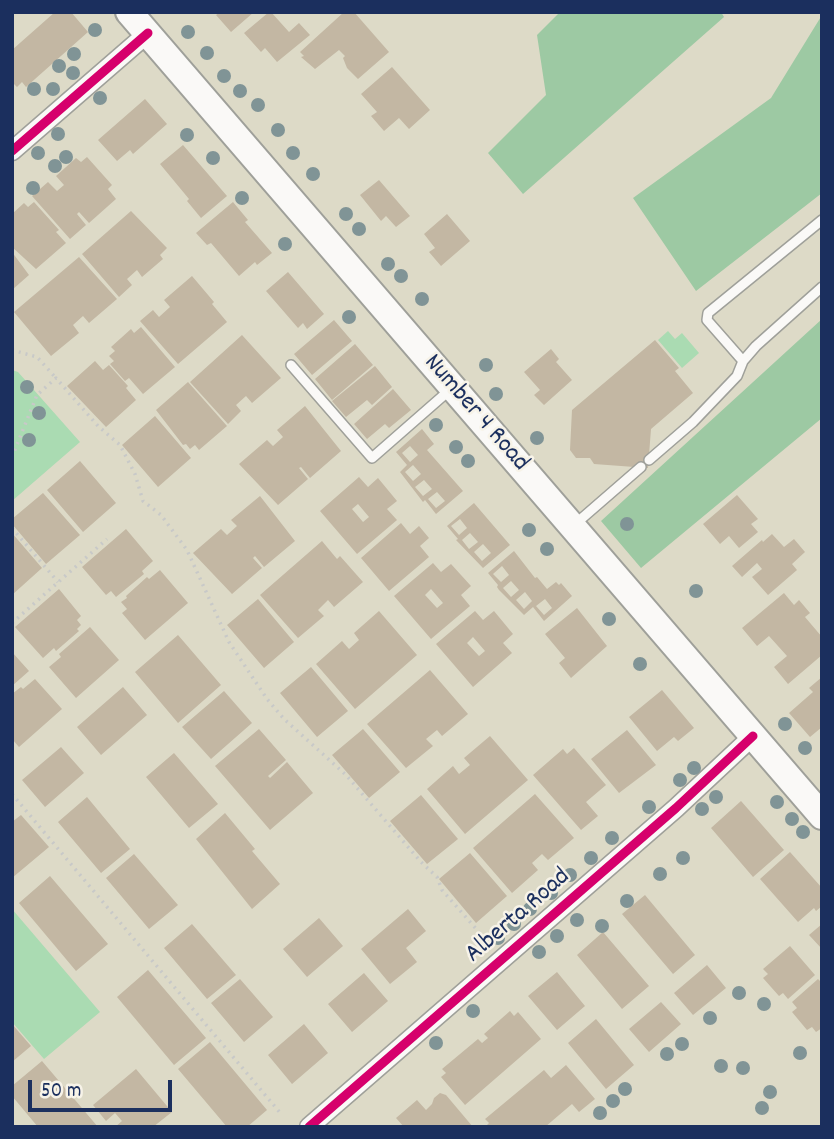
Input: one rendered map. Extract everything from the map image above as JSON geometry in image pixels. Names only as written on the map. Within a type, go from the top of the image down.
[{"type":"main road","name":"Number 4 Road","points":[[130,12],[822,816]]},
{"type":"street","points":[[12,151],[148,33]]},
{"type":"street","name":"Alberta Road","points":[[309,1127],[676,808],[752,736]]},
{"type":"lane","points":[[743,361],[707,320],[708,313],[822,220]]},
{"type":"lane","points":[[649,460],[693,422],[737,376],[743,361],[822,288]]},
{"type":"lane","points":[[290,365],[372,458],[453,388]]},
{"type":"lane","points":[[572,527],[641,467]]},
{"type":"path","points":[[12,350],[37,357],[98,426],[120,445],[135,474],[143,501],[161,515],[187,550],[229,642],[267,699],[284,719],[346,775],[437,877],[442,890],[485,939]]},
{"type":"path","points":[[12,457],[37,395],[56,378]]},
{"type":"path","points":[[12,528],[58,582]]},
{"type":"path","points":[[12,622],[107,539]]},
{"type":"path","points":[[12,794],[282,1115]]},
{"type":"green space","points":[[560,12],[721,12],[724,17],[523,194],[488,153],[546,95],[537,35]]},
{"type":"green space","points":[[822,15],[822,193],[696,291],[633,198],[771,98]]},
{"type":"green space","points":[[822,319],[822,418],[641,568],[601,521]]},
{"type":"green space","points":[[668,331],[675,339],[682,333],[699,353],[682,368],[658,340]]},
{"type":"green space","points":[[12,370],[18,372],[80,442],[12,501]]},
{"type":"green space","points":[[12,909],[100,1012],[44,1059],[12,1022]]},
{"type":"building","points":[[55,12],[71,12],[88,32],[26,87],[22,82],[17,87],[12,82],[12,50]]},
{"type":"building","points":[[220,12],[254,12],[231,32],[216,15]]},
{"type":"building","points":[[269,12],[289,32],[299,23],[310,35],[277,62],[265,48],[261,52],[244,33]]},
{"type":"building","points":[[344,12],[354,12],[389,52],[358,79],[347,68],[343,58],[345,56],[339,50],[315,69],[301,57],[304,56],[300,52]]},
{"type":"building","points":[[392,67],[430,110],[409,129],[399,118],[384,131],[371,116],[377,112],[361,94]]},
{"type":"building","points":[[145,99],[167,124],[133,154],[130,150],[117,161],[98,140]]},
{"type":"building","points":[[183,145],[227,196],[201,218],[160,164]]},
{"type":"building","points":[[87,157],[112,185],[108,189],[116,199],[89,223],[79,212],[77,214],[86,225],[70,239],[32,196],[48,182],[57,191],[64,185],[56,176],[76,158],[81,162]]},
{"type":"building","points":[[379,180],[410,216],[396,227],[386,216],[381,221],[360,195]]},
{"type":"building","points":[[34,202],[59,230],[56,232],[66,243],[36,269],[12,247],[12,214],[24,203],[28,207]]},
{"type":"building","points":[[233,202],[248,220],[245,222],[272,253],[257,265],[255,262],[239,276],[211,243],[207,245],[196,233]]},
{"type":"building","points":[[131,211],[167,248],[160,255],[163,259],[142,277],[137,270],[127,279],[132,285],[119,297],[82,254]]},
{"type":"building","points":[[447,214],[470,241],[441,266],[429,252],[435,248],[424,234]]},
{"type":"building","points":[[12,252],[29,275],[12,290]]},
{"type":"building","points":[[79,257],[117,299],[89,323],[83,316],[73,325],[79,333],[51,356],[14,312]]},
{"type":"building","points":[[288,272],[324,314],[307,329],[303,323],[298,328],[266,291]]},
{"type":"building","points":[[192,276],[227,322],[178,364],[140,321],[153,310],[159,317],[170,307],[164,300]]},
{"type":"building","points":[[334,320],[352,341],[312,375],[294,354]]},
{"type":"building","points":[[141,327],[175,367],[143,394],[129,378],[125,381],[110,364],[114,361],[109,356],[115,351],[111,347],[131,329],[134,333]]},
{"type":"building","points":[[242,335],[281,378],[252,403],[246,396],[236,405],[241,411],[228,424],[190,382]]},
{"type":"building","points":[[655,340],[679,368],[675,371],[693,393],[651,429],[648,468],[594,464],[590,458],[576,458],[570,450],[572,410]]},
{"type":"building","points":[[355,344],[373,365],[332,400],[315,379]]},
{"type":"building","points":[[551,349],[559,359],[556,362],[572,380],[544,405],[534,395],[540,390],[524,372]]},
{"type":"building","points":[[95,361],[103,370],[109,365],[128,386],[126,388],[136,400],[106,427],[67,386]]},
{"type":"building","points":[[375,366],[392,387],[372,405],[367,400],[346,417],[332,401]]},
{"type":"building","points":[[188,382],[227,426],[199,450],[195,445],[190,449],[186,444],[183,445],[156,410]]},
{"type":"building","points":[[393,389],[411,410],[389,428],[385,424],[367,439],[354,424]]},
{"type":"building","points":[[305,406],[341,451],[310,478],[299,468],[308,479],[278,505],[239,464],[267,440],[273,446],[283,437],[277,430]]},
{"type":"building","points":[[155,416],[191,458],[158,487],[122,445]]},
{"type":"building","points":[[422,429],[434,444],[427,450],[463,491],[436,514],[400,472],[407,465],[396,452]],"holes":[[[410,446],[418,455],[410,462],[402,453]],[[413,465],[421,474],[413,481],[405,472]],[[424,480],[432,489],[423,496],[415,487]],[[437,492],[445,501],[436,508],[428,499]]]},
{"type":"building","points":[[80,461],[116,503],[83,532],[47,490]]},
{"type":"building","points":[[359,477],[368,487],[378,478],[397,501],[387,509],[397,520],[357,554],[320,511]],"holes":[[[358,504],[369,517],[363,522],[352,509]]]},
{"type":"building","points":[[43,493],[80,535],[46,564],[12,524],[12,519]]},
{"type":"building","points":[[737,495],[758,519],[751,524],[758,532],[739,548],[729,536],[720,544],[703,524]]},
{"type":"building","points":[[260,496],[295,541],[264,567],[255,556],[253,558],[262,568],[232,594],[193,553],[221,529],[227,535],[237,526],[231,520]]},
{"type":"building","points":[[474,503],[510,545],[483,568],[456,540],[458,539],[447,526]],"holes":[[[460,519],[467,528],[459,535],[451,526]],[[470,533],[478,542],[469,549],[462,540]],[[483,544],[491,553],[482,561],[474,552]]]},
{"type":"building","points":[[401,523],[410,534],[419,526],[429,538],[420,546],[429,557],[389,591],[361,558]]},
{"type":"building","points":[[126,529],[153,561],[142,571],[144,574],[116,597],[111,591],[106,595],[82,567]]},
{"type":"building","points":[[12,533],[42,568],[12,595]]},
{"type":"building","points":[[772,534],[784,547],[794,539],[805,552],[792,564],[797,570],[768,595],[752,577],[762,569],[757,563],[742,577],[732,566]]},
{"type":"building","points":[[322,541],[337,559],[340,556],[363,582],[334,607],[328,600],[318,610],[324,616],[298,638],[260,595]]},
{"type":"building","points":[[514,551],[547,589],[556,582],[559,585],[561,583],[572,596],[544,621],[533,607],[524,615],[499,590],[488,573]],"holes":[[[502,566],[509,575],[501,582],[493,574]],[[511,581],[519,590],[511,597],[503,588]],[[525,592],[532,601],[524,609],[516,600]],[[545,599],[552,608],[544,615],[536,606]]]},
{"type":"building","points":[[433,563],[441,572],[451,564],[471,586],[461,595],[470,606],[431,639],[394,596]],"holes":[[[431,589],[443,603],[437,608],[425,595]]]},
{"type":"building","points":[[160,570],[188,603],[145,640],[122,613],[127,609],[121,602],[147,577],[149,579]]},
{"type":"building","points":[[59,589],[81,616],[77,620],[81,625],[77,629],[79,631],[56,651],[54,648],[43,658],[15,627]]},
{"type":"building","points":[[784,593],[794,605],[799,600],[810,613],[805,617],[822,637],[822,655],[788,684],[774,667],[787,656],[769,636],[757,646],[742,628]]},
{"type":"building","points":[[258,599],[294,642],[264,668],[227,625]]},
{"type":"building","points":[[577,608],[607,646],[571,678],[559,663],[565,658],[545,634]]},
{"type":"building","points":[[379,611],[417,655],[355,709],[316,664],[342,641],[349,649],[359,640],[354,633]]},
{"type":"building","points":[[475,611],[483,620],[494,611],[513,634],[503,643],[512,653],[473,687],[436,644]],"holes":[[[473,637],[485,651],[479,656],[467,643]]]},
{"type":"building","points":[[90,627],[119,660],[76,698],[49,667],[61,657],[59,654]]},
{"type":"building","points":[[178,635],[221,685],[178,723],[135,672]]},
{"type":"building","points":[[12,652],[29,671],[12,686]]},
{"type":"building","points":[[311,667],[348,711],[317,737],[280,693]]},
{"type":"building","points":[[430,670],[468,714],[442,736],[437,730],[426,739],[433,746],[406,768],[367,724]]},
{"type":"building","points":[[822,677],[822,727],[810,737],[789,713],[813,692],[809,688]]},
{"type":"building","points":[[35,679],[62,709],[19,747],[12,739],[12,694]]},
{"type":"building","points":[[123,687],[147,715],[101,755],[77,727]]},
{"type":"building","points":[[662,690],[694,728],[678,741],[674,737],[657,751],[629,717]]},
{"type":"building","points":[[224,691],[252,723],[211,759],[182,727]]},
{"type":"building","points":[[259,729],[286,760],[268,776],[270,778],[287,762],[313,793],[270,830],[215,766]]},
{"type":"building","points":[[363,729],[400,772],[369,798],[332,755]]},
{"type":"building","points":[[627,730],[656,765],[619,793],[591,759]]},
{"type":"building","points":[[490,736],[528,780],[465,834],[427,789],[453,766],[459,774],[470,765],[464,758]]},
{"type":"building","points":[[61,747],[84,773],[45,807],[22,780]]},
{"type":"building","points":[[574,748],[606,785],[586,802],[598,816],[581,830],[533,775],[563,749],[567,754]]},
{"type":"building","points":[[174,753],[218,804],[189,828],[146,777]]},
{"type":"building","points":[[535,794],[574,838],[548,860],[542,854],[532,863],[538,870],[512,893],[473,848]]},
{"type":"building","points":[[421,795],[458,839],[427,864],[390,821]]},
{"type":"building","points":[[87,797],[130,849],[101,873],[58,822]]},
{"type":"building","points":[[741,801],[784,850],[753,877],[711,828]]},
{"type":"building","points":[[225,813],[280,884],[252,909],[196,839]]},
{"type":"building","points":[[21,815],[49,847],[12,878],[12,822]]},
{"type":"building","points":[[790,852],[822,888],[822,906],[816,911],[814,908],[798,922],[760,879]]},
{"type":"building","points":[[470,853],[507,896],[476,923],[439,879]]},
{"type":"building","points":[[134,854],[178,905],[149,929],[106,878]]},
{"type":"building","points":[[50,876],[108,944],[76,971],[19,903]]},
{"type":"building","points":[[645,895],[695,955],[673,974],[622,914]]},
{"type":"building","points":[[408,909],[426,931],[406,948],[417,962],[390,984],[361,949]]},
{"type":"building","points":[[319,918],[343,946],[307,977],[283,949]]},
{"type":"building","points":[[192,924],[236,975],[207,999],[164,948]]},
{"type":"building","points":[[822,924],[822,949],[809,935]]},
{"type":"building","points":[[603,932],[649,986],[622,1009],[577,955]]},
{"type":"building","points":[[790,946],[815,975],[788,999],[783,993],[779,996],[763,978],[768,974],[763,969]]},
{"type":"building","points":[[707,965],[726,988],[693,1015],[674,993]]},
{"type":"building","points":[[148,970],[206,1038],[174,1065],[117,997]]},
{"type":"building","points":[[557,972],[585,1006],[557,1030],[528,996]]},
{"type":"building","points":[[364,973],[388,1001],[352,1032],[328,1004]]},
{"type":"building","points":[[240,979],[273,1017],[244,1042],[211,1003]]},
{"type":"building","points":[[818,979],[822,983],[822,1028],[816,1032],[812,1027],[807,1030],[792,1012],[797,1008],[792,1002]]},
{"type":"building","points":[[661,1002],[681,1024],[649,1052],[629,1029]]},
{"type":"building","points":[[510,1011],[514,1016],[518,1012],[541,1039],[465,1105],[441,1077],[446,1073],[442,1069],[478,1039],[482,1043],[488,1038],[484,1034]]},
{"type":"building","points":[[596,1019],[634,1065],[606,1089],[568,1043]]},
{"type":"building","points":[[12,1024],[31,1046],[12,1062]]},
{"type":"building","points":[[304,1024],[328,1053],[292,1084],[268,1055]]},
{"type":"building","points":[[210,1042],[267,1110],[247,1127],[227,1127],[178,1069]]},
{"type":"building","points":[[42,1061],[98,1127],[38,1127],[12,1096],[12,1086]]},
{"type":"building","points":[[566,1065],[595,1099],[579,1112],[572,1104],[545,1127],[487,1125],[489,1123],[485,1119],[544,1070],[551,1078]]},
{"type":"building","points":[[136,1069],[172,1112],[153,1127],[115,1127],[122,1121],[115,1113],[106,1121],[93,1105]]},
{"type":"building","points":[[440,1093],[446,1095],[473,1127],[404,1127],[396,1118],[417,1100],[426,1110]]},
{"type":"cycle path","points":[[12,151],[148,33]]},
{"type":"cycle path","points":[[309,1127],[676,808],[753,736]]}]
